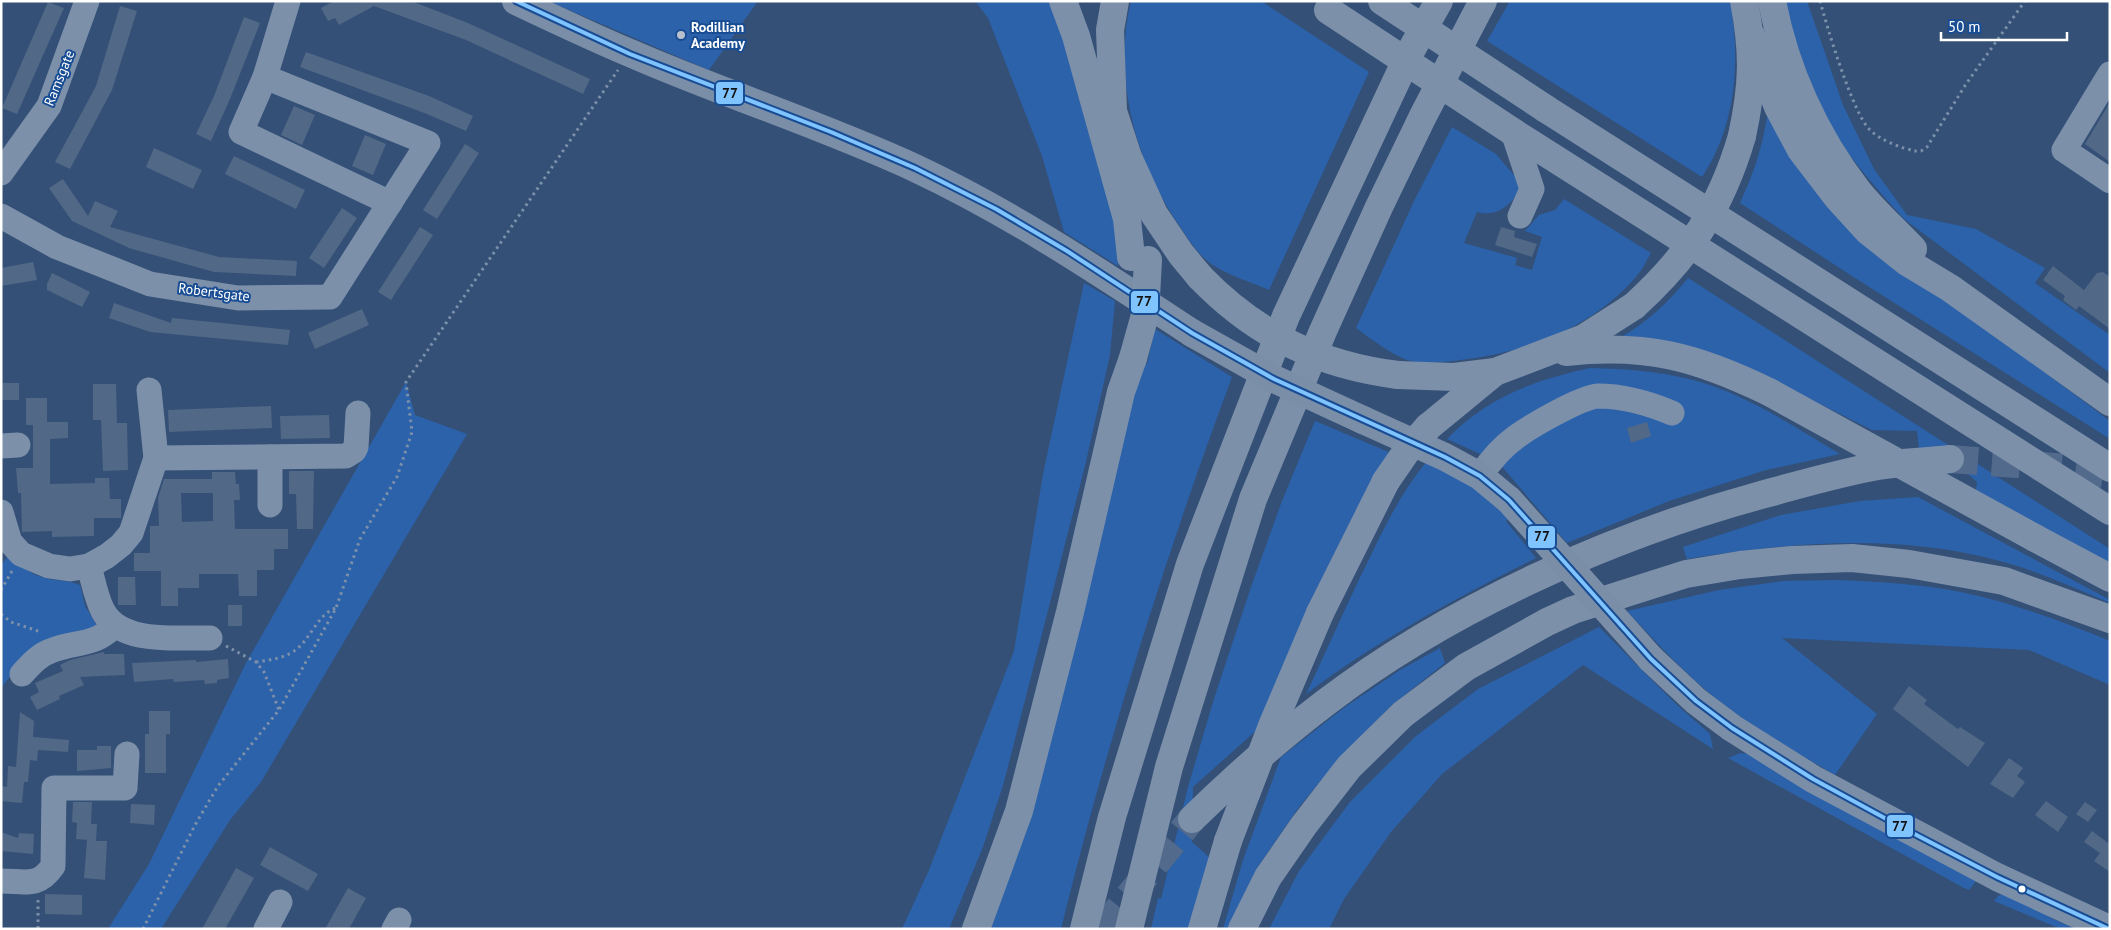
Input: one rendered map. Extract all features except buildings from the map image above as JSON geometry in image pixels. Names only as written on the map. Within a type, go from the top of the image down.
[{"type":"highway","points":[[976,929],[1019,811],[1070,612],[1129,357],[1145,315],[1139,259],[1126,219],[1076,36],[1063,1]]},
{"type":"highway","points":[[1067,1],[1088,35],[1128,158],[1142,190],[1166,233],[1200,277],[1216,294],[1246,317],[1297,348],[1346,366],[1398,375],[1454,377],[1495,372],[1584,338],[1634,306],[1655,287],[1695,242],[1728,178],[1742,136],[1751,86],[1751,35]]},
{"type":"highway","points":[[1113,111],[1110,30],[1115,1]]},
{"type":"highway","points":[[1382,1],[1546,109],[2110,468]]},
{"type":"highway","points":[[1084,929],[1112,817],[1190,564],[1286,316],[1409,54],[1439,1]]},
{"type":"highway","points":[[1129,929],[1169,767],[1253,499],[1323,331],[1379,207],[1423,116],[1483,1]]},
{"type":"highway","points":[[1744,1],[1751,35],[1778,107],[1797,141],[1837,197],[1868,231],[1906,262],[1950,288],[2110,402]]},
{"type":"highway","points":[[1772,1],[1776,25],[1788,62],[1824,142],[1858,191],[1950,288]]},
{"type":"highway","points":[[1322,6],[1513,132],[2110,511]]},
{"type":"highway","points":[[1139,259],[1147,225],[1142,190]]},
{"type":"highway","points":[[1544,354],[1596,348],[1659,352],[1732,374],[1769,392],[2110,578]]},
{"type":"highway","points":[[1202,929],[1228,840],[1272,726],[1320,613],[1386,481],[1406,452],[1428,428],[1495,372]]},
{"type":"highway","points":[[1192,819],[1224,788],[1326,702],[1400,652],[1490,600],[1627,538],[1741,501],[1878,466],[1950,459]]},
{"type":"highway","points":[[1242,929],[1268,877],[1304,825],[1349,767],[1404,714],[1466,667],[1547,622],[1573,610],[1686,574],[1757,563],[1852,558],[1909,564],[2004,581],[2110,620]]},
{"type":"main road","points":[[516,1],[630,54],[831,132],[915,168],[1012,218],[1067,251],[1192,333],[1274,379],[1445,457],[1480,476],[1508,500],[1651,659],[1696,701],[1718,717],[1812,779],[1997,877],[2109,929]]},
{"type":"street","name":"Ramsgate","points":[[1,173],[49,106],[87,1]]},
{"type":"street","points":[[288,1],[265,77],[241,132],[390,203]]},
{"type":"street","points":[[2110,74],[2064,150],[2110,181]]},
{"type":"street","name":"Robertsgate","points":[[1,216],[57,247],[150,284],[238,298],[330,297],[428,143],[265,77]]},
{"type":"street","points":[[1513,132],[1532,189],[1520,216]]},
{"type":"street","points":[[1,512],[6,549],[49,566],[70,569],[88,566],[107,556],[121,545],[131,534],[156,458],[149,390]]},
{"type":"street","points":[[1480,476],[1493,458],[1516,437],[1573,404],[1596,396],[1622,397],[1672,413]]},
{"type":"street","points":[[156,458],[342,457],[351,454],[358,443],[358,413]]},
{"type":"street","points":[[270,505],[279,457]]},
{"type":"street","points":[[88,566],[103,611],[114,626],[135,635],[210,638]]},
{"type":"street","points":[[22,674],[35,660],[50,650],[70,644],[93,642],[106,634],[114,626]]},
{"type":"street","points":[[1,881],[38,882],[46,876],[53,866],[54,788],[125,788],[127,754]]},
{"type":"street","points":[[266,929],[280,902]]},
{"type":"path","points":[[1820,1],[1827,27],[1852,95],[1865,124],[1870,131],[1879,137],[1915,151],[1921,151],[1927,147],[1966,84],[2025,1]]},
{"type":"path","points":[[143,929],[195,825],[218,786],[279,710],[336,608],[360,539],[397,477],[412,432],[406,382],[630,54]]},
{"type":"path","points":[[256,662],[284,656],[296,650],[306,640],[324,615],[336,608]]},
{"type":"path","points":[[1,614],[11,622],[43,632]]},
{"type":"path","points":[[210,638],[256,662],[264,672],[279,710]]},
{"type":"path","points":[[38,882],[38,929]]},
{"type":"shaded area","name":"Rodillian Academy","points":[[548,1],[758,1],[709,70]]},
{"type":"shaded area","points":[[975,1],[1050,1],[1070,40],[1120,247],[1118,266],[1064,232],[1042,156],[988,18]]},
{"type":"shaded area","points":[[1131,1],[1261,1],[1369,72],[1269,290],[1226,272],[1203,257],[1179,225],[1151,175],[1140,147],[1126,89],[1124,59]]},
{"type":"shaded area","points":[[1510,1],[1730,1],[1735,46],[1733,92],[1722,136],[1702,177],[1487,41]]},
{"type":"shaded area","points":[[1785,1],[1807,1],[1843,105],[1874,169],[1907,215],[1976,229],[2045,268],[2035,283],[2110,335],[2110,373],[1904,219],[1862,171],[1838,138],[1828,120],[1802,60]]},
{"type":"shaded area","points":[[1769,105],[1995,335],[2110,421],[2110,439],[1740,203],[1759,155]]},
{"type":"shaded area","points":[[1452,127],[1496,154],[1524,187],[1504,208],[1492,213],[1477,212],[1464,243],[1517,258],[1515,265],[1532,270],[1542,237],[1525,231],[1539,215],[1555,210],[1564,199],[1651,253],[1642,269],[1618,296],[1577,324],[1555,335],[1532,344],[1484,357],[1427,363],[1413,362],[1380,346],[1356,328],[1414,201]]},
{"type":"shaded area","points":[[1688,278],[2110,549],[2110,565],[1976,490],[1977,482],[1938,448],[1919,449],[1917,431],[1872,430],[1776,382],[1620,338],[1657,311]]},
{"type":"shaded area","points":[[1084,283],[1115,301],[1110,355],[1085,466],[1004,782],[983,847],[949,929],[902,929],[929,870],[1014,651],[1043,474]]},
{"type":"shaded area","points":[[1155,329],[1232,377],[1183,513],[1139,650],[1098,789],[1061,929],[989,929],[1140,363],[1147,364]]},
{"type":"shaded area","points":[[1590,368],[1655,373],[1680,377],[1712,386],[1731,393],[1769,412],[1840,454],[1766,470],[1669,501],[1567,543],[1498,462],[1447,439],[1478,412],[1513,392],[1550,378]]},
{"type":"shaded area","points":[[406,382],[415,415],[467,434],[261,782],[230,820],[161,929],[108,929],[149,864],[246,663]]},
{"type":"shaded area","points":[[1315,421],[1391,453],[1259,728],[1193,787],[1192,842],[1210,858],[1189,929],[1151,929],[1158,898],[1161,899],[1188,787],[1213,702],[1282,501]]},
{"type":"shaded area","points":[[1427,461],[1472,483],[1511,517],[1506,521],[1536,558],[1389,638],[1306,694],[1383,530],[1403,495]]},
{"type":"shaded area","points":[[1918,497],[2110,600],[2110,603],[2056,580],[2014,565],[1961,552],[1922,546],[1844,543],[1805,545],[1765,548],[1687,559],[1683,547],[1781,515],[1860,501]]},
{"type":"shaded area","points":[[8,556],[25,569],[40,577],[80,585],[85,606],[101,632],[16,669],[1,688],[1,565]]},
{"type":"shaded area","points":[[1839,580],[1946,589],[2018,607],[2073,626],[2110,641],[2110,685],[2029,650],[1782,638],[1877,714],[1835,775],[1790,749],[1718,700],[1682,669],[1627,611],[1719,590],[1783,581]]},
{"type":"shaded area","points":[[1599,627],[1677,705],[1710,734],[1713,749],[1583,665],[1442,774],[1391,832],[1344,899],[1329,929],[1269,929],[1299,871],[1350,802],[1416,736],[1478,689]]},
{"type":"shaded area","points":[[1440,648],[1445,663],[1392,705],[1344,753],[1299,807],[1259,865],[1228,929],[1223,929],[1243,860],[1281,757],[1345,707],[1400,670]]},
{"type":"shaded area","points":[[1740,753],[1753,754],[1977,880],[1969,890],[1964,888],[1728,758]]},
{"type":"shaded area","points":[[2004,893],[2075,929],[2061,929],[1994,901]]},
{"type":"tunnel","points":[[1950,459],[2068,468],[2110,475]]},
{"type":"tunnel","points":[[1102,929],[1192,819]]},
{"type":"transit line","name":"77","points":[[516,1],[630,54],[831,132],[915,168],[996,209],[1067,251],[1192,333],[1274,379],[1445,457],[1480,476],[1509,500],[1651,659],[1696,701],[1732,728],[1813,779],[1903,828],[1997,877],[2109,929]]},
{"type":"place","name":"Rodillian Academy","points":[[681,35]]}]
